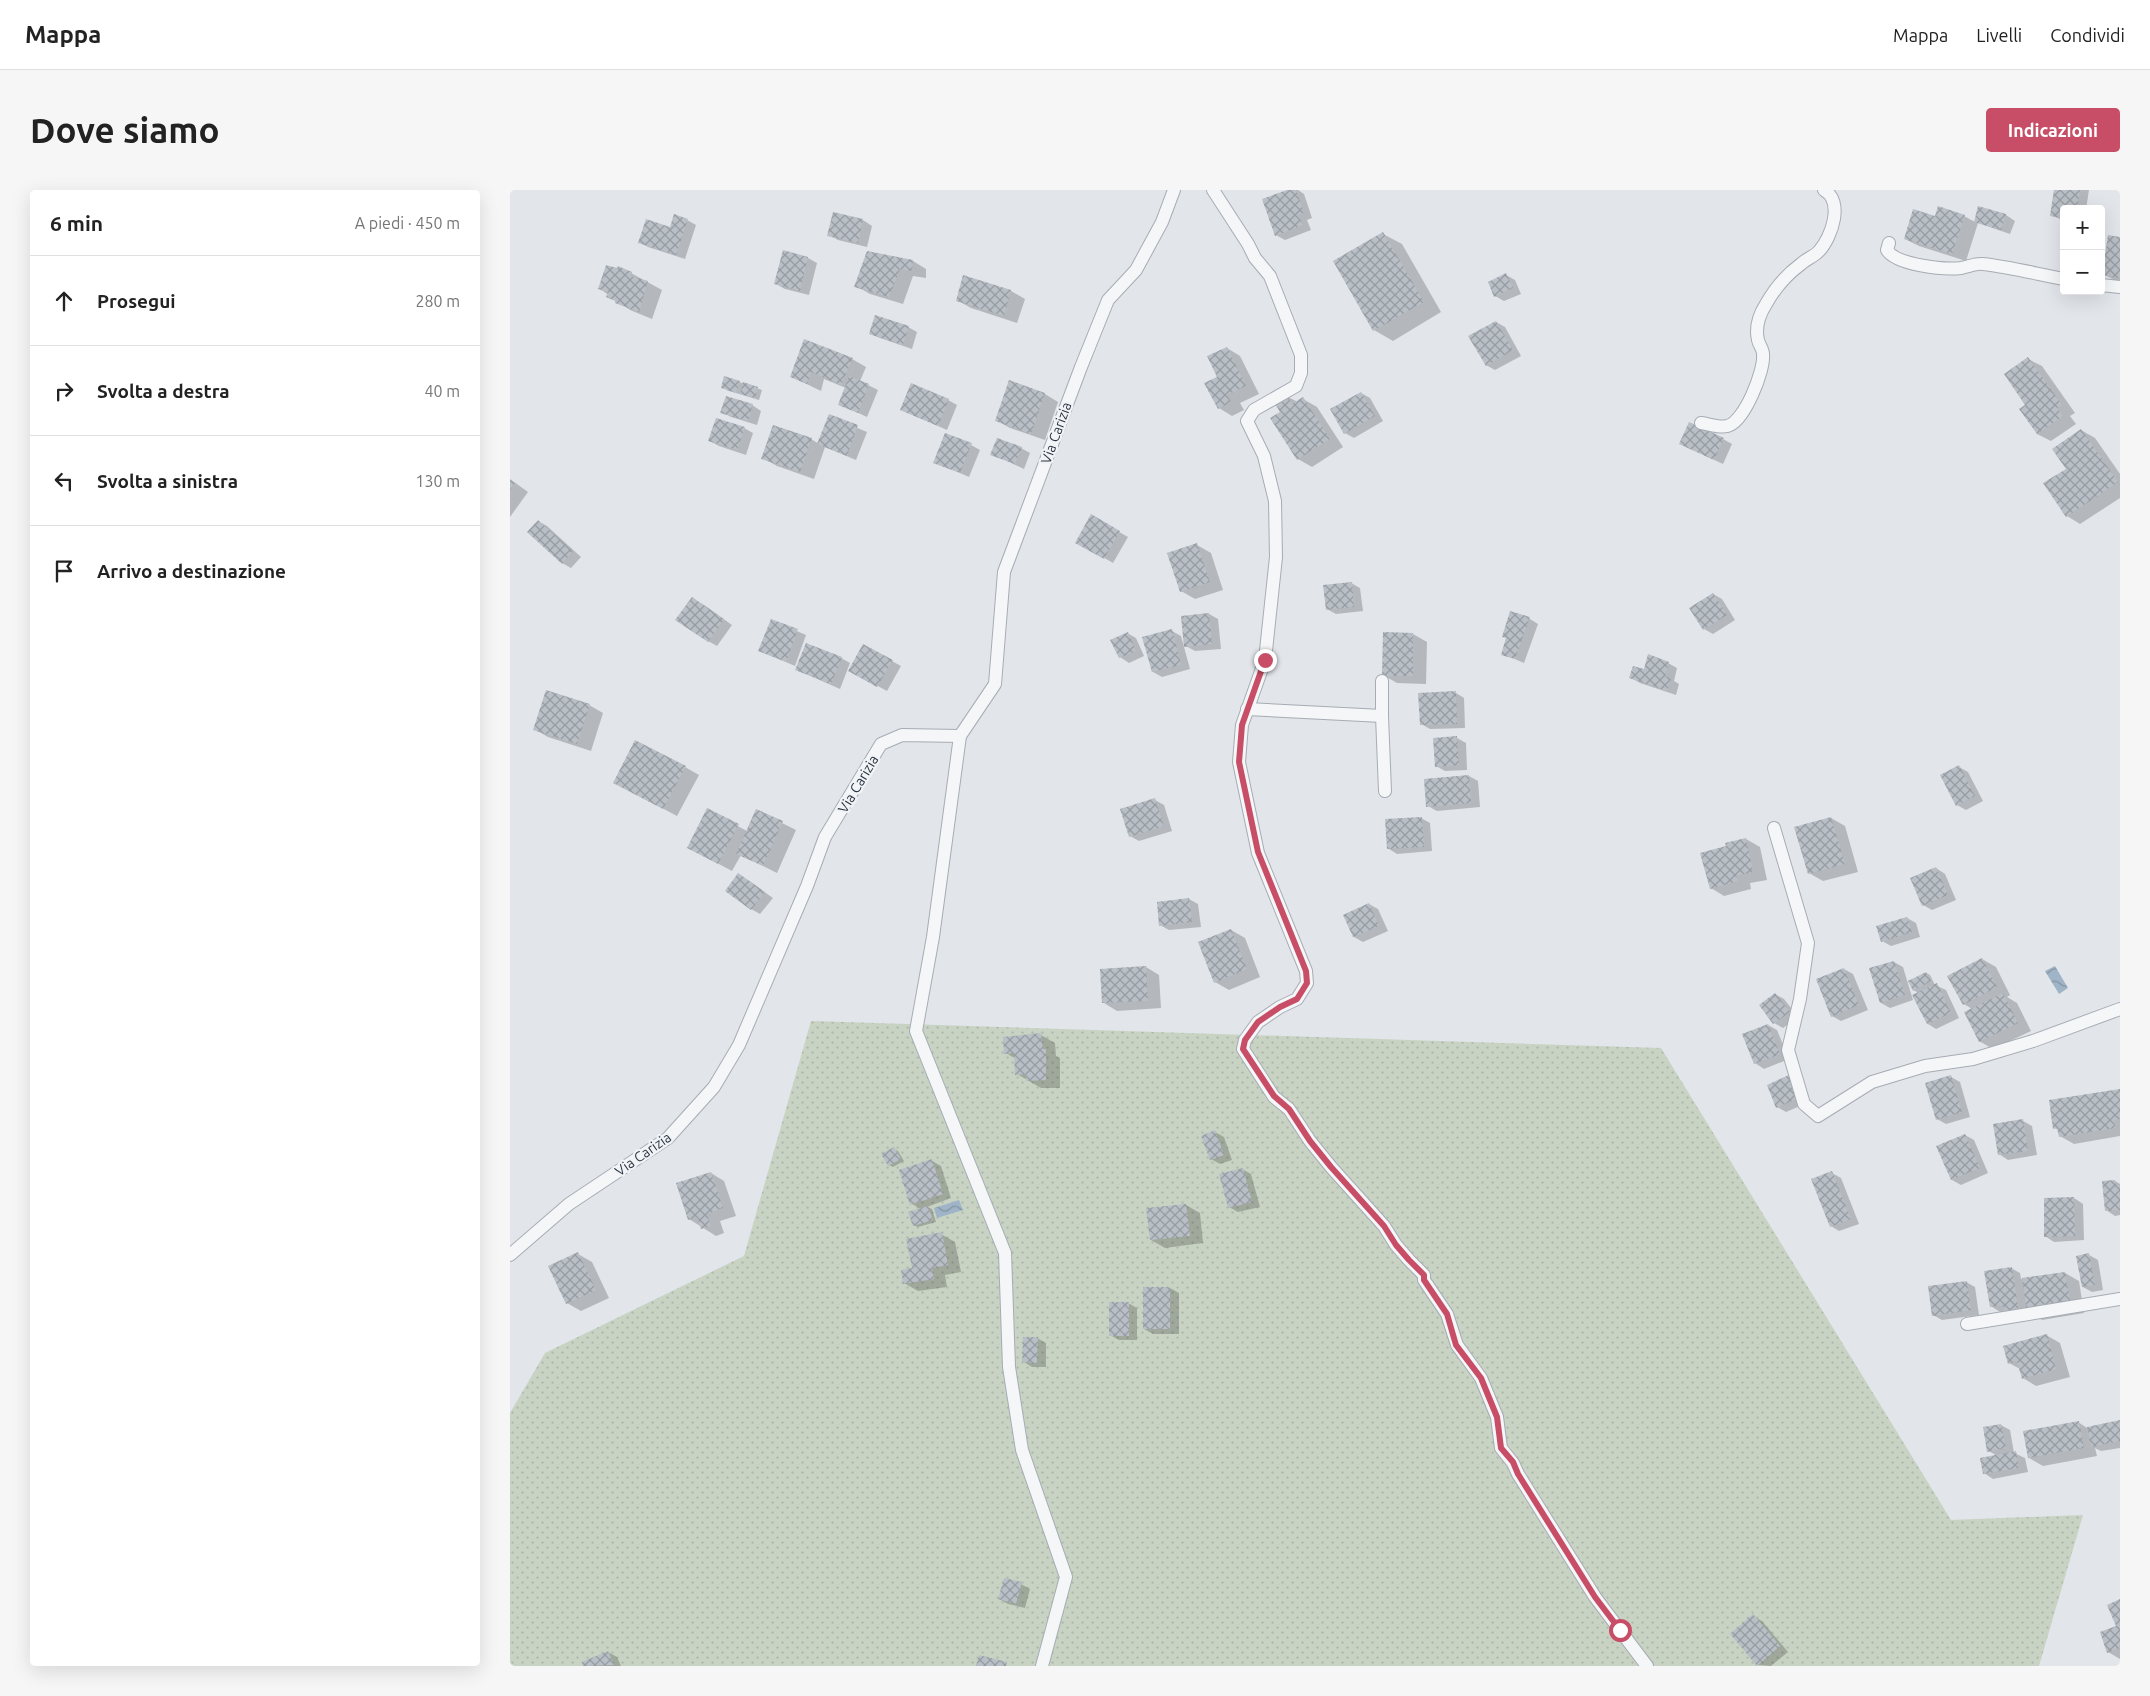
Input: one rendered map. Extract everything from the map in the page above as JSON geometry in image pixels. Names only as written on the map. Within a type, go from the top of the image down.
[{"type":"street","name":"Via Carizia","points":[[510,1255],[569,1204],[668,1138],[714,1087],[739,1045],[807,886],[825,838],[882,744],[902,735],[960,736],[995,684],[1004,572],[1108,300],[1136,270],[1162,222],[1174,190]]},
{"type":"street","points":[[1213,190],[1248,244],[1254,258],[1270,276],[1300,355],[1301,373],[1296,386],[1254,410],[1247,422],[1264,456],[1275,501],[1276,557],[1265,660],[1242,725],[1239,762],[1258,852],[1303,962],[1307,983],[1297,999],[1280,1007],[1258,1022],[1245,1040],[1243,1049],[1274,1096],[1289,1109],[1310,1141],[1384,1226],[1396,1245],[1424,1275],[1424,1280],[1447,1314],[1456,1345],[1481,1378],[1497,1417],[1501,1448],[1513,1462],[1518,1474],[1595,1597],[1647,1666]]},
{"type":"street","points":[[1701,423],[1727,427],[1739,420],[1745,412],[1761,366],[1763,354],[1756,330],[1763,308],[1773,292],[1791,272],[1818,252],[1830,232],[1836,204],[1832,195],[1824,190]]},
{"type":"street","points":[[1889,243],[1887,250],[1889,254],[1907,262],[1935,268],[1961,268],[1981,263],[2060,278]]},
{"type":"street","points":[[2105,285],[2120,287]]},
{"type":"street","points":[[1382,682],[1385,791]]},
{"type":"street","points":[[1247,709],[1382,716]]},
{"type":"street","points":[[960,736],[933,937],[916,1031],[1005,1253],[1009,1367],[1022,1450],[1066,1577],[1042,1666]]},
{"type":"street","points":[[1774,828],[1808,943],[1800,998],[1788,1050],[1804,1104],[1818,1116],[1872,1082],[1925,1066],[1973,1059],[2033,1041],[2120,1010]]},
{"type":"street","points":[[1967,1324],[2120,1299]]},
{"type":"green space","points":[[811,1021],[1661,1048],[1951,1520],[2083,1515],[2039,1666],[510,1666],[510,1413],[545,1353],[744,1256]]},
{"type":"water","points":[[2055,966],[2068,988],[2059,994],[2045,971]]},
{"type":"water","points":[[959,1200],[963,1210],[937,1218],[934,1208]]},
{"type":"building","points":[[1287,190],[1296,190],[1304,213],[1298,215],[1303,225],[1275,236],[1262,199]]},
{"type":"building","points":[[2054,190],[2080,190],[2078,205],[2060,205],[2060,217],[2050,216]]},
{"type":"building","points":[[1938,206],[1965,215],[1952,254],[1904,239],[1913,209],[1935,216]]},
{"type":"building","points":[[1978,206],[2006,214],[2001,230],[1974,222]]},
{"type":"building","points":[[833,212],[863,219],[858,243],[827,236]]},
{"type":"building","points":[[674,214],[688,219],[676,255],[638,243],[646,219],[670,227]]},
{"type":"building","points":[[1383,232],[1424,302],[1373,331],[1333,261]]},
{"type":"building","points":[[2108,235],[2120,237],[2120,278],[2105,276],[2105,255]]},
{"type":"building","points":[[783,250],[808,257],[800,291],[774,284]]},
{"type":"building","points":[[867,251],[913,260],[912,271],[900,269],[889,297],[854,287]]},
{"type":"building","points":[[606,265],[617,268],[618,266],[632,272],[630,276],[648,281],[639,312],[615,303],[615,301],[606,297],[608,292],[598,289]]},
{"type":"building","points":[[1506,273],[1513,288],[1494,297],[1488,282]]},
{"type":"building","points":[[963,275],[1011,290],[1004,316],[956,301]]},
{"type":"building","points":[[875,315],[909,326],[903,345],[869,334]]},
{"type":"building","points":[[1496,321],[1513,350],[1486,366],[1468,336]]},
{"type":"building","points":[[804,339],[853,358],[841,385],[811,372],[807,384],[790,377]]},
{"type":"building","points":[[1227,347],[1246,386],[1227,395],[1231,402],[1218,409],[1204,383],[1217,377],[1207,356]]},
{"type":"building","points":[[2028,357],[2062,405],[2057,408],[2063,416],[2037,434],[2019,409],[2025,405],[2004,374]]},
{"type":"building","points":[[724,376],[740,381],[736,393],[721,388]]},
{"type":"building","points":[[849,376],[869,384],[858,413],[838,405]]},
{"type":"building","points":[[1009,380],[1045,393],[1031,434],[995,421]]},
{"type":"building","points":[[743,382],[758,387],[755,398],[740,394]]},
{"type":"building","points":[[911,383],[949,399],[938,426],[900,410]]},
{"type":"building","points":[[1361,392],[1375,416],[1344,434],[1330,409]]},
{"type":"building","points":[[1286,394],[1292,404],[1303,397],[1330,439],[1297,460],[1270,418],[1280,412],[1274,402]]},
{"type":"building","points":[[726,396],[753,404],[748,421],[720,413]]},
{"type":"building","points":[[829,414],[858,425],[847,456],[817,444]]},
{"type":"building","points":[[716,418],[745,427],[737,450],[708,441]]},
{"type":"building","points":[[1689,422],[1724,438],[1714,460],[1679,444]]},
{"type":"building","points":[[773,425],[812,438],[800,472],[761,459]]},
{"type":"building","points":[[2081,429],[2118,482],[2066,517],[2043,483],[2066,469],[2052,449]]},
{"type":"building","points":[[945,433],[972,443],[960,473],[933,463]]},
{"type":"building","points":[[997,438],[1022,447],[1015,464],[990,455]]},
{"type":"building","points":[[510,480],[515,483],[510,490]]},
{"type":"building","points":[[1091,514],[1120,531],[1104,559],[1075,543]]},
{"type":"building","points":[[538,520],[573,551],[562,564],[527,532]]},
{"type":"building","points":[[1197,543],[1210,582],[1180,592],[1167,553]]},
{"type":"building","points":[[1352,582],[1354,607],[1326,610],[1323,585]]},
{"type":"building","points":[[1713,593],[1727,615],[1703,630],[1689,608]]},
{"type":"building","points":[[692,597],[724,619],[708,642],[675,620]]},
{"type":"building","points":[[1510,611],[1530,617],[1515,659],[1501,655],[1506,638],[1502,637]]},
{"type":"building","points":[[1209,613],[1212,644],[1184,647],[1181,616]]},
{"type":"building","points":[[771,619],[798,629],[786,662],[758,651]]},
{"type":"building","points":[[1172,629],[1181,665],[1152,672],[1142,637]]},
{"type":"building","points":[[1128,632],[1136,651],[1119,658],[1110,640]]},
{"type":"building","points":[[1383,632],[1413,633],[1413,676],[1382,676]]},
{"type":"building","points":[[806,643],[842,657],[831,684],[795,670]]},
{"type":"building","points":[[863,644],[893,660],[877,687],[848,671]]},
{"type":"building","points":[[1648,654],[1669,662],[1665,676],[1671,678],[1667,691],[1629,678],[1633,666],[1644,669]]},
{"type":"building","points":[[546,690],[590,704],[577,744],[533,730]]},
{"type":"building","points":[[1456,691],[1457,724],[1420,725],[1418,693]]},
{"type":"building","points":[[1457,736],[1459,765],[1435,767],[1433,738]]},
{"type":"building","points":[[635,740],[686,766],[663,809],[613,783]]},
{"type":"building","points":[[1959,765],[1975,796],[1956,806],[1940,775]]},
{"type":"building","points":[[1469,775],[1471,803],[1426,807],[1424,779]]},
{"type":"building","points":[[1155,798],[1164,826],[1129,837],[1120,809]]},
{"type":"building","points":[[707,808],[739,824],[718,864],[687,848]]},
{"type":"building","points":[[756,809],[783,821],[763,866],[736,854]]},
{"type":"building","points":[[1422,817],[1424,847],[1387,849],[1385,819]]},
{"type":"building","points":[[1831,817],[1845,864],[1808,874],[1794,827]]},
{"type":"building","points":[[1746,838],[1753,872],[1736,876],[1738,881],[1710,889],[1700,853],[1726,846],[1725,843]]},
{"type":"building","points":[[1936,867],[1948,895],[1922,906],[1910,878]]},
{"type":"building","points":[[738,873],[765,892],[751,910],[725,891]]},
{"type":"building","points":[[1189,898],[1192,922],[1159,926],[1157,902]]},
{"type":"building","points":[[1369,903],[1379,926],[1353,937],[1343,915]]},
{"type":"building","points":[[1907,917],[1912,932],[1881,942],[1876,926]]},
{"type":"building","points":[[1231,929],[1247,969],[1214,983],[1198,942]]},
{"type":"building","points":[[1982,958],[1997,987],[1963,1005],[1947,976]]},
{"type":"building","points":[[1894,961],[1905,995],[1880,1003],[1869,968]]},
{"type":"building","points":[[1146,966],[1148,1001],[1102,1003],[1100,969]]},
{"type":"building","points":[[1844,968],[1859,1005],[1831,1017],[1816,979]]},
{"type":"building","points":[[1926,972],[1931,981],[1913,991],[1908,981]]},
{"type":"building","points":[[1937,983],[1951,1013],[1927,1024],[1912,995]]},
{"type":"building","points":[[1775,993],[1790,1012],[1773,1024],[1759,1005]]},
{"type":"building","points":[[2003,993],[2018,1023],[1979,1042],[1964,1012]]},
{"type":"building","points":[[1768,1024],[1780,1054],[1754,1064],[1742,1034]]},
{"type":"building","points":[[1041,1033],[1043,1049],[1046,1049],[1046,1080],[1026,1081],[1026,1074],[1015,1075],[1014,1053],[1004,1054],[1003,1037]]},
{"type":"building","points":[[1789,1075],[1799,1098],[1776,1108],[1767,1085]]},
{"type":"building","points":[[1951,1075],[1962,1112],[1936,1120],[1925,1083]]},
{"type":"building","points":[[2120,1089],[2120,1119],[2114,1120],[2115,1128],[2059,1137],[2057,1128],[2053,1129],[2049,1100]]},
{"type":"building","points":[[2023,1119],[2028,1151],[1998,1155],[1993,1124]]},
{"type":"building","points":[[1215,1130],[1224,1155],[1210,1160],[1201,1136]]},
{"type":"building","points":[[1965,1134],[1980,1168],[1951,1180],[1936,1146]]},
{"type":"building","points":[[894,1147],[901,1159],[888,1166],[881,1154]]},
{"type":"building","points":[[932,1159],[943,1194],[910,1205],[899,1170]]},
{"type":"building","points":[[1243,1168],[1252,1202],[1228,1208],[1219,1174]]},
{"type":"building","points":[[1832,1171],[1851,1219],[1830,1227],[1811,1179]]},
{"type":"building","points":[[711,1172],[723,1208],[707,1214],[711,1226],[701,1229],[697,1217],[688,1220],[676,1183]]},
{"type":"building","points":[[2115,1180],[2116,1185],[2120,1185],[2120,1210],[2105,1211],[2102,1181]]},
{"type":"building","points":[[2074,1197],[2075,1236],[2044,1237],[2044,1198]]},
{"type":"building","points":[[1186,1204],[1190,1236],[1150,1240],[1146,1208]]},
{"type":"building","points":[[928,1206],[933,1220],[913,1226],[908,1212]]},
{"type":"building","points":[[942,1232],[948,1265],[932,1268],[934,1279],[903,1284],[901,1270],[912,1268],[906,1239]]},
{"type":"building","points":[[578,1252],[596,1290],[566,1304],[548,1266]]},
{"type":"building","points":[[2089,1253],[2095,1285],[2082,1287],[2076,1256]]},
{"type":"building","points":[[2012,1267],[2019,1314],[2004,1316],[2003,1305],[1990,1307],[1984,1271]]},
{"type":"building","points":[[2065,1272],[2071,1306],[2027,1312],[2022,1278]]},
{"type":"building","points":[[1967,1281],[1971,1310],[1932,1316],[1928,1286]]},
{"type":"building","points":[[1143,1287],[1170,1287],[1170,1329],[1143,1329]]},
{"type":"building","points":[[1109,1302],[1129,1302],[1129,1336],[1109,1336]]},
{"type":"building","points":[[2047,1334],[2056,1369],[2022,1379],[2017,1361],[2008,1364],[2003,1346]]},
{"type":"building","points":[[1023,1337],[1038,1337],[1037,1363],[1022,1362]]},
{"type":"building","points":[[2120,1420],[2120,1441],[2091,1447],[2087,1427]]},
{"type":"building","points":[[2079,1421],[2084,1448],[2028,1458],[2023,1431]]},
{"type":"building","points":[[2001,1424],[2006,1448],[1987,1452],[1983,1427]]},
{"type":"building","points":[[2016,1451],[2019,1468],[1983,1474],[1980,1458]]},
{"type":"building","points":[[1004,1578],[1022,1582],[1016,1604],[998,1599]]},
{"type":"building","points":[[2120,1599],[2120,1648],[2107,1653],[2100,1632],[2116,1626],[2107,1605]]},
{"type":"building","points":[[1753,1614],[1780,1646],[1757,1666],[1730,1634]]},
{"type":"building","points":[[608,1651],[614,1665],[583,1666],[582,1662]]},
{"type":"building","points":[[979,1655],[1007,1662],[1006,1666],[976,1666]]},
{"type":"route","points":[[1265,660],[1242,725],[1239,762],[1258,852],[1306,971],[1307,983],[1300,991],[1297,999],[1280,1007],[1258,1022],[1245,1040],[1243,1049],[1274,1096],[1289,1109],[1310,1141],[1384,1226],[1396,1245],[1424,1275],[1424,1280],[1447,1314],[1456,1345],[1481,1378],[1497,1417],[1496,1421],[1501,1448],[1513,1462],[1518,1474],[1595,1597],[1620,1630]]}]
